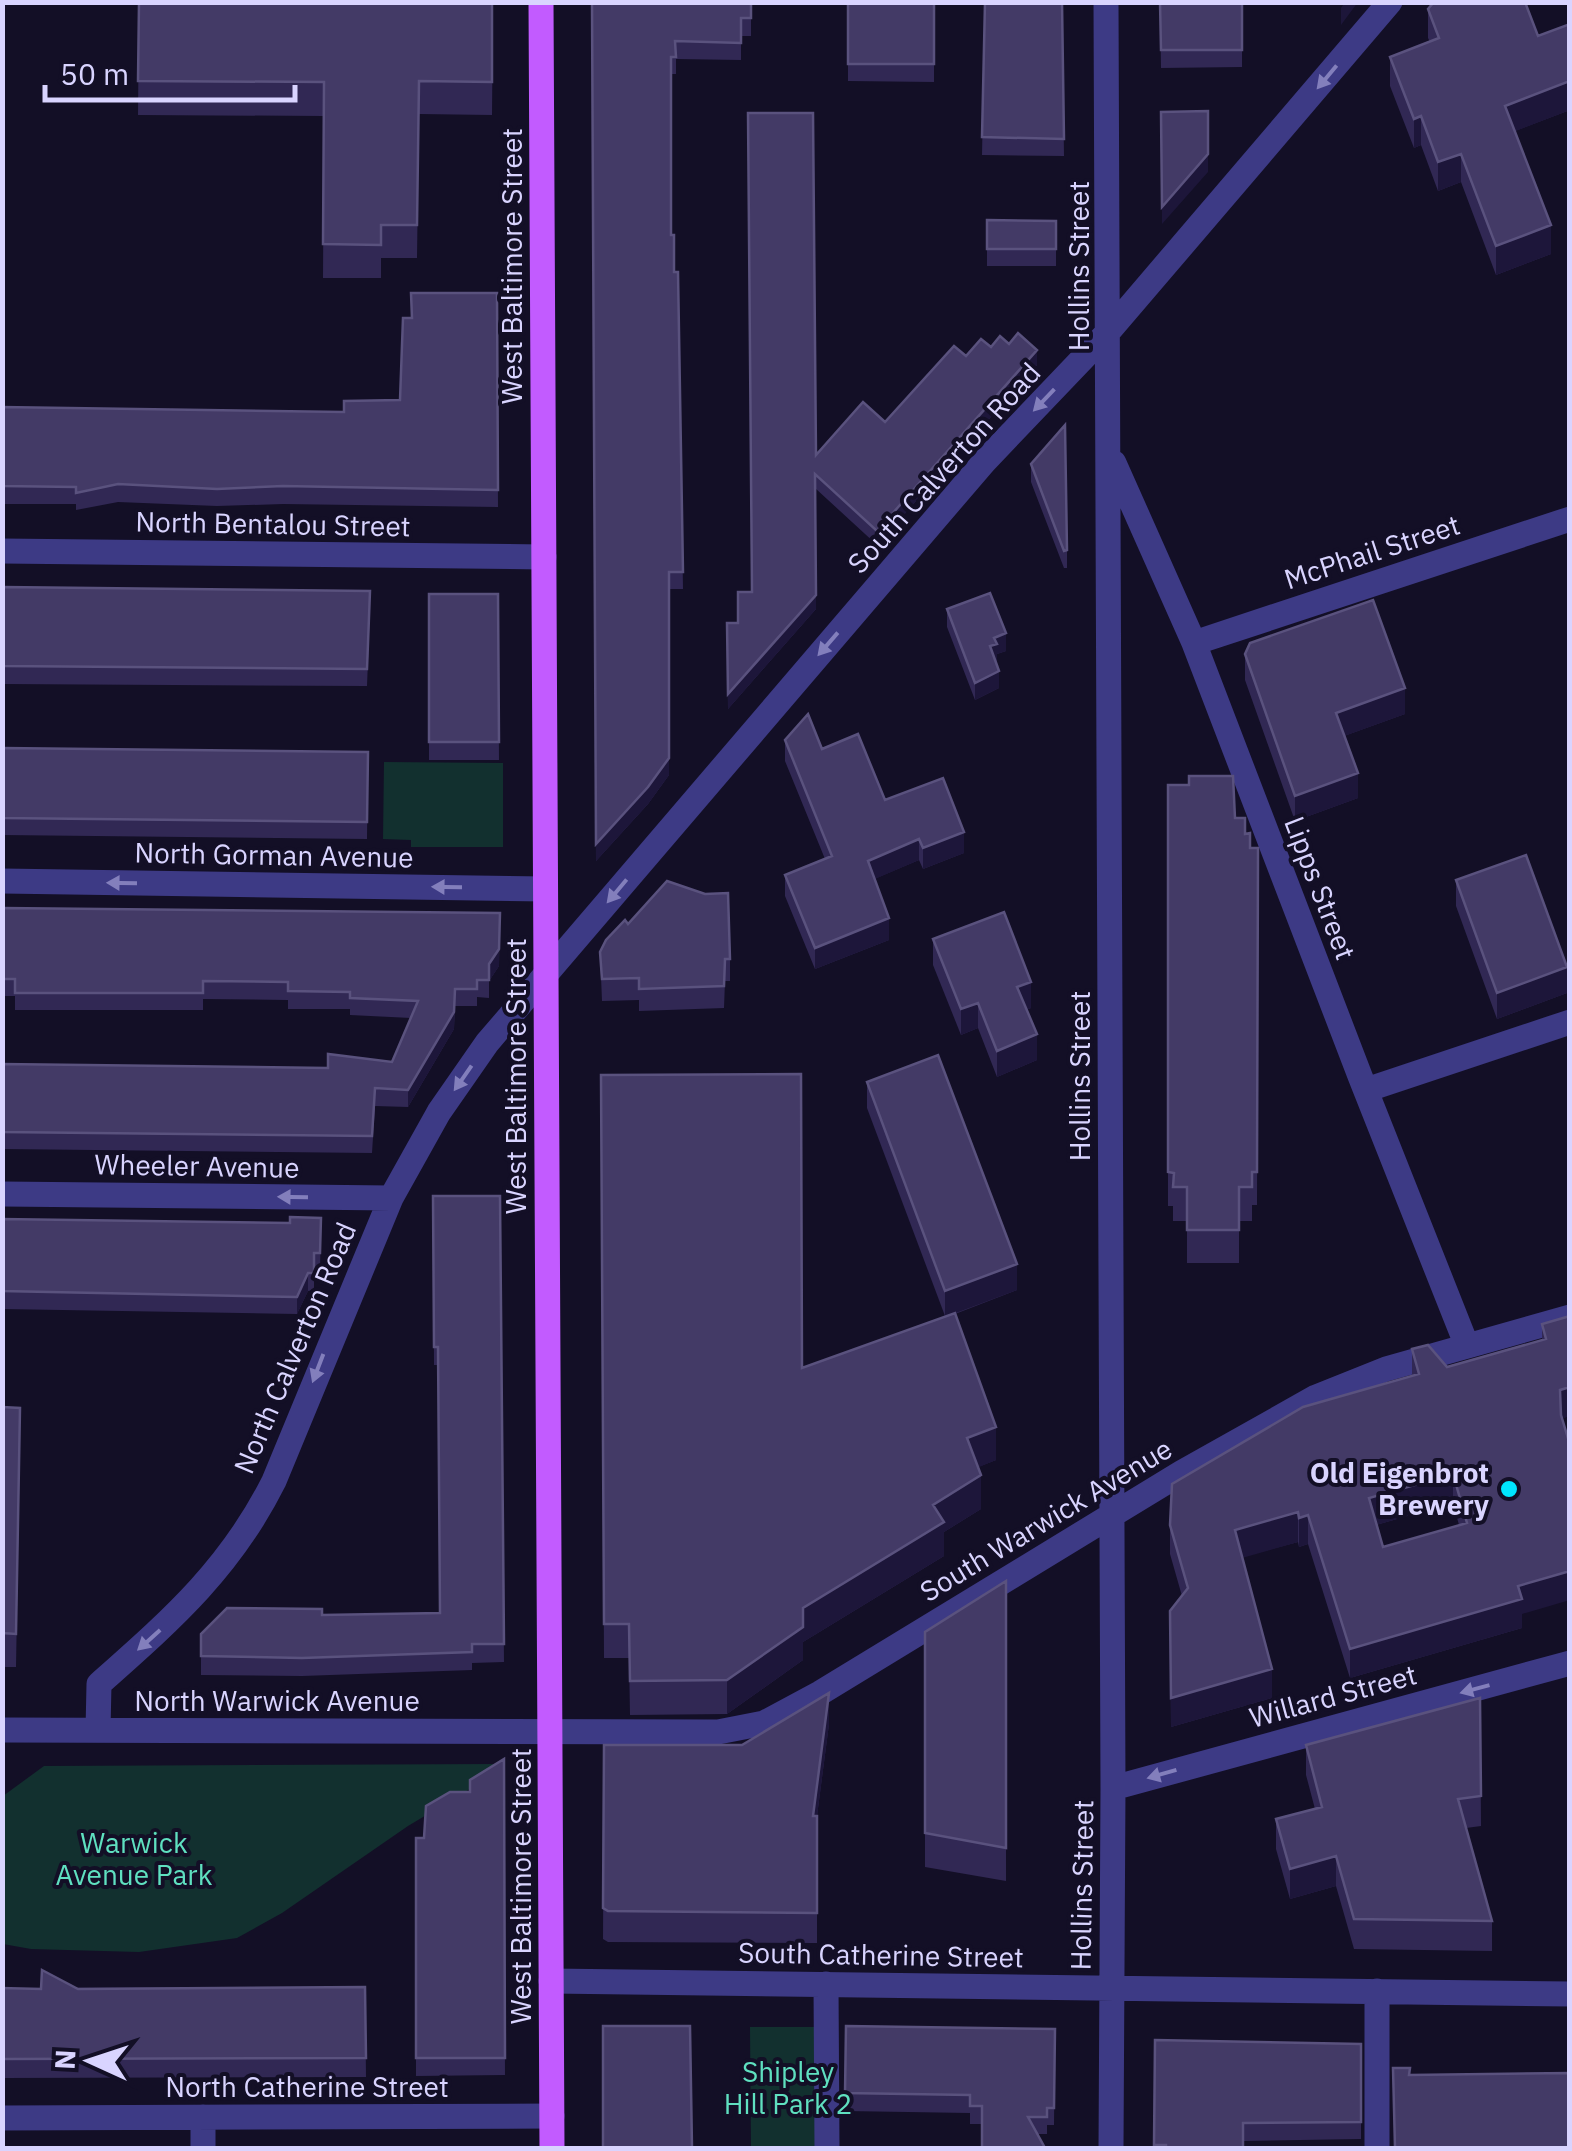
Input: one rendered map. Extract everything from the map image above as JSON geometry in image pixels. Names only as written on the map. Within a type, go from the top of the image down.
[{"type":"main road","name":"West Baltimore Street","points":[[542,2],[552,2148]]},
{"type":"street","name":"Hollins Street","points":[[1106,2],[1111,2148]]},
{"type":"street","name":"South Calverton Road","points":[[545,975],[984,462],[1109,332],[1390,2]]},
{"type":"street","name":"Lipps Street","points":[[1110,454],[1194,643],[1467,1346]]},
{"type":"street","name":"McPhail Street","points":[[1194,643],[1570,518]]},
{"type":"street","name":"North Bentalou Street","points":[[2,550],[544,557]]},
{"type":"street","name":"North Gorman Avenue","points":[[2,881],[545,889]]},
{"type":"street","name":"North Calverton Road","points":[[98,1730],[99,1684],[185,1607],[252,1525],[274,1482],[390,1198],[439,1112],[477,1057],[545,975]]},
{"type":"street","points":[[1366,1090],[1570,1022]]},
{"type":"street","name":"Wheeler Avenue","points":[[2,1194],[390,1198]]},
{"type":"street","name":"South Warwick Avenue","points":[[551,1731],[718,1732],[764,1723],[1244,1436],[1316,1397],[1386,1369],[1570,1317]]},
{"type":"street","name":"Willard Street","points":[[1113,1788],[1570,1663]]},
{"type":"street","name":"North Warwick Avenue","points":[[8,1734],[98,1730],[551,1731]]},
{"type":"street","name":"South Catherine Street","points":[[551,1980],[1570,1994]]},
{"type":"street","points":[[826,1984],[827,2148]]},
{"type":"street","points":[[1377,1991],[1377,2148]]},
{"type":"street","name":"North Catherine Street","points":[[2,2118],[552,2116]]},
{"type":"street","points":[[203,2117],[203,2148]]},
{"type":"green space","points":[[384,762],[503,763],[503,847],[411,847],[411,840],[383,839]]},
{"type":"green space","name":"Warwick Avenue Park","points":[[499,1764],[500,1771],[408,1826],[282,1913],[237,1938],[139,1952],[31,1949],[3,1944],[3,1796],[44,1766]]},
{"type":"green space","name":"Shipley Hill Park 2","points":[[750,2027],[826,2027],[827,2148],[751,2148]]},
{"type":"building","points":[[139,2],[492,2],[492,82],[419,81],[417,225],[381,225],[381,245],[323,244],[324,82],[138,81]]},
{"type":"building","points":[[592,2],[751,2],[751,18],[741,18],[741,43],[675,41],[676,57],[671,57],[671,235],[674,272],[678,272],[683,572],[669,572],[669,758],[596,844]]},
{"type":"building","points":[[848,2],[934,2],[934,64],[848,64]]},
{"type":"building","points":[[985,2],[1062,2],[1064,139],[982,137]]},
{"type":"building","points":[[1160,2],[1242,2],[1242,50],[1161,50]]},
{"type":"building","points":[[1434,2],[1525,2],[1538,36],[1570,24],[1570,81],[1505,106],[1551,225],[1496,246],[1461,154],[1438,162],[1421,116],[1414,119],[1390,57],[1439,38],[1428,9]]},
{"type":"building","points":[[1208,111],[1208,154],[1162,207],[1161,112]]},
{"type":"building","points":[[748,113],[813,113],[816,455],[863,402],[885,422],[954,346],[966,356],[981,339],[991,347],[1000,336],[1009,344],[1018,333],[1037,350],[877,531],[815,474],[816,595],[728,694],[727,623],[738,623],[738,592],[752,592]]},
{"type":"building","points":[[987,220],[1056,221],[1056,249],[987,249]]},
{"type":"building","points":[[411,293],[497,293],[498,490],[283,486],[217,489],[118,484],[76,493],[76,487],[2,486],[2,407],[344,412],[344,401],[400,400],[403,318],[412,318]]},
{"type":"building","points":[[1065,425],[1067,550],[1064,551],[1031,464]]},
{"type":"building","points":[[2,587],[370,591],[367,669],[2,666]]},
{"type":"building","points":[[990,593],[1006,633],[994,638],[997,644],[990,646],[999,671],[975,683],[947,609]]},
{"type":"building","points":[[429,594],[498,594],[499,742],[429,742]]},
{"type":"building","points":[[1373,600],[1405,688],[1336,713],[1358,773],[1295,796],[1245,654],[1250,643]]},
{"type":"building","points":[[808,714],[822,749],[858,734],[885,800],[943,778],[964,832],[923,848],[919,839],[868,861],[889,918],[815,948],[785,875],[832,856],[785,740]]},
{"type":"building","points":[[2,748],[368,752],[367,822],[2,818]]},
{"type":"building","points":[[1189,776],[1233,776],[1235,818],[1245,818],[1250,848],[1258,848],[1257,1172],[1252,1172],[1252,1187],[1239,1187],[1239,1230],[1187,1230],[1187,1187],[1173,1187],[1174,1173],[1168,1172],[1168,785],[1189,785]]},
{"type":"building","points":[[1526,855],[1567,967],[1497,993],[1456,880]]},
{"type":"building","points":[[667,881],[705,894],[728,893],[730,959],[725,959],[724,986],[639,989],[639,978],[602,979],[600,952],[606,940],[625,920],[628,924]]},
{"type":"building","points":[[2,908],[500,913],[499,949],[489,964],[489,980],[477,980],[477,989],[455,989],[454,1012],[408,1090],[375,1088],[372,1136],[2,1132],[2,1064],[328,1068],[328,1054],[392,1062],[418,1001],[350,998],[350,992],[288,991],[288,982],[203,981],[203,993],[15,993],[15,979],[2,979]]},
{"type":"building","points":[[1004,912],[1031,982],[1017,987],[1037,1034],[997,1051],[978,1003],[961,1009],[933,939]]},
{"type":"building","points":[[938,1055],[1017,1264],[945,1291],[867,1082]]},
{"type":"building","points":[[801,1074],[802,1368],[955,1313],[996,1427],[967,1438],[981,1475],[933,1505],[944,1522],[803,1608],[803,1627],[727,1680],[630,1681],[629,1624],[604,1624],[601,1075]]},
{"type":"building","points":[[433,1196],[500,1196],[504,1644],[472,1644],[472,1652],[302,1658],[201,1656],[201,1634],[227,1608],[322,1609],[322,1615],[440,1613]]},
{"type":"building","points":[[290,1217],[321,1218],[320,1253],[314,1253],[314,1273],[308,1273],[297,1297],[2,1291],[2,1219],[290,1223]]},
{"type":"building","points":[[1570,1316],[1570,1387],[1560,1390],[1561,1415],[1570,1445],[1570,1571],[1518,1586],[1522,1599],[1350,1649],[1308,1515],[1299,1518],[1298,1512],[1235,1530],[1272,1669],[1171,1698],[1170,1611],[1188,1588],[1170,1525],[1172,1484],[1303,1407],[1419,1374],[1412,1349],[1428,1345],[1447,1367],[1546,1339],[1542,1324]],"holes":[[[1453,1474],[1467,1523],[1383,1547],[1369,1498]]]},
{"type":"building","points":[[2,1407],[20,1408],[16,1634],[2,1633]]},
{"type":"building","points":[[1006,1581],[1006,1848],[925,1833],[925,1632]]},
{"type":"building","points":[[829,1693],[813,1816],[817,1816],[817,1913],[603,1908],[604,1745],[742,1745]]},
{"type":"building","points":[[1480,1698],[1481,1796],[1458,1799],[1492,1921],[1354,1919],[1336,1856],[1290,1869],[1276,1819],[1322,1807],[1306,1745]]},
{"type":"building","points":[[504,1759],[505,2058],[416,2058],[416,1838],[424,1838],[426,1806],[450,1792],[470,1792],[470,1780]]},
{"type":"building","points":[[42,1970],[78,1989],[365,1987],[366,2058],[2,2059],[2,1988],[41,1989]]},
{"type":"building","points":[[603,2026],[690,2026],[692,2148],[603,2148]]},
{"type":"building","points":[[846,2026],[1055,2029],[1054,2108],[1047,2108],[1047,2117],[1028,2117],[1045,2148],[982,2148],[982,2106],[970,2106],[970,2095],[845,2093]]},
{"type":"building","points":[[1155,2040],[1361,2044],[1361,2122],[1243,2123],[1243,2148],[1154,2145]]},
{"type":"building","points":[[1393,2068],[1410,2068],[1409,2075],[1570,2073],[1570,2148],[1395,2148]]},
{"type":"place","name":"Old Eigenbrot Brewery","points":[[1509,1489]]}]
